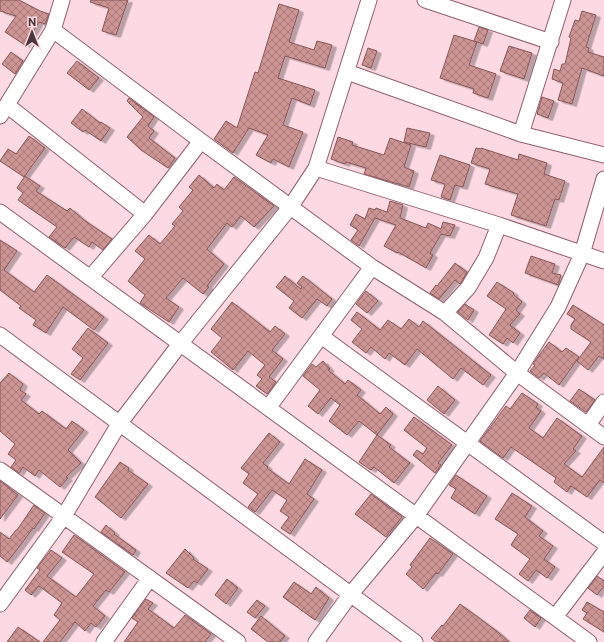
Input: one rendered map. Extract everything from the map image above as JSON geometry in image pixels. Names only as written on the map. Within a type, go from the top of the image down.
[{"type":"street","points":[[62,0],[53,30],[4,111],[145,214]]},
{"type":"street","points":[[0,604],[64,516],[119,424],[180,344],[290,206],[316,168],[369,0]]},
{"type":"street","points":[[425,0],[550,42]]},
{"type":"street","points":[[521,134],[563,0]]},
{"type":"street","points":[[53,30],[372,267],[445,313],[517,373],[604,437]]},
{"type":"street","points":[[347,72],[521,134],[604,155]]},
{"type":"street","points":[[90,278],[145,214],[201,141]]},
{"type":"street","points":[[316,168],[499,225],[604,261]]},
{"type":"street","points":[[316,642],[350,595],[416,516],[517,373],[558,307],[582,254],[604,179]]},
{"type":"street","points":[[0,212],[589,642]]},
{"type":"street","points":[[445,313],[468,288],[486,258],[499,225]]},
{"type":"street","points":[[268,408],[372,267]]},
{"type":"street","points":[[0,335],[415,642]]},
{"type":"street","points":[[321,336],[604,543]]},
{"type":"street","points":[[588,425],[604,402]]},
{"type":"street","points":[[0,470],[238,642]]},
{"type":"street","points":[[555,617],[604,553]]},
{"type":"street","points":[[104,642],[150,578]]},
{"type":"building","points":[[0,0],[19,0],[49,14],[45,24],[39,22],[25,45],[5,32],[16,16],[0,11]]},
{"type":"building","points":[[91,0],[128,0],[116,35],[102,31],[109,8],[90,2]]},
{"type":"building","points":[[279,4],[299,10],[289,42],[314,50],[317,41],[332,45],[325,68],[285,56],[278,78],[315,90],[310,105],[292,98],[283,125],[303,132],[289,167],[273,159],[271,163],[256,155],[268,135],[249,128],[233,153],[214,139],[226,121],[237,128],[255,72],[258,73]]},
{"type":"building","points":[[582,11],[596,15],[586,47],[589,48],[588,52],[604,57],[604,76],[582,68],[572,104],[558,100],[563,83],[552,79],[554,69],[560,71],[562,64],[565,64],[571,38],[569,37],[575,20],[579,21]]},
{"type":"building","points":[[479,27],[488,30],[483,44],[474,41]]},
{"type":"building","points":[[454,35],[477,42],[469,65],[496,74],[488,98],[473,93],[474,89],[440,78]]},
{"type":"building","points":[[509,46],[532,53],[524,79],[500,71]]},
{"type":"building","points":[[368,48],[377,51],[371,68],[362,65]]},
{"type":"building","points":[[11,52],[23,61],[15,74],[2,64]]},
{"type":"building","points":[[77,61],[99,78],[89,90],[67,73]]},
{"type":"building","points":[[542,97],[554,101],[548,118],[537,114]]},
{"type":"building","points":[[129,98],[154,117],[148,126],[154,131],[149,138],[175,158],[168,168],[141,150],[127,137],[143,117],[127,101]]},
{"type":"building","points":[[82,109],[100,123],[101,122],[110,128],[101,141],[85,130],[83,132],[71,123]]},
{"type":"building","points":[[407,128],[430,133],[426,147],[404,142]]},
{"type":"building","points":[[29,136],[45,148],[24,177],[0,161],[8,149],[16,154]]},
{"type":"building","points":[[338,137],[353,142],[352,145],[384,155],[390,138],[411,145],[404,167],[414,171],[409,187],[364,174],[366,168],[346,162],[345,164],[331,159]]},
{"type":"building","points":[[476,148],[481,148],[518,160],[519,154],[547,163],[544,174],[565,181],[559,200],[555,199],[546,226],[511,215],[518,194],[485,184],[490,169],[471,163]]},
{"type":"building","points":[[440,155],[470,165],[463,187],[455,185],[450,200],[441,197],[445,184],[431,180]]},
{"type":"building","points":[[199,175],[214,188],[217,184],[224,190],[234,177],[274,206],[254,227],[241,216],[232,227],[227,223],[207,249],[224,264],[207,286],[209,287],[203,294],[183,278],[166,298],[179,307],[169,322],[140,303],[145,295],[128,281],[145,259],[135,251],[149,235],[160,244],[175,226],[172,224],[183,211],[179,207],[193,190],[189,187]]},
{"type":"building","points":[[25,176],[40,186],[36,191],[67,211],[70,208],[84,220],[112,239],[103,250],[92,242],[89,247],[74,237],[65,248],[49,237],[57,227],[18,200],[23,193],[17,188]]},
{"type":"building","points":[[390,201],[403,205],[400,218],[426,228],[428,223],[441,229],[443,222],[455,225],[450,236],[441,234],[430,253],[433,255],[426,268],[384,246],[396,225],[375,218],[359,246],[351,240],[358,230],[350,225],[356,214],[365,219],[369,208],[375,210],[376,208],[387,212]]},
{"type":"building","points":[[0,240],[17,251],[4,270],[34,292],[47,275],[104,317],[94,330],[63,307],[46,333],[33,325],[36,320],[19,308],[21,306],[0,290]]},
{"type":"building","points":[[531,256],[555,264],[552,273],[561,275],[558,285],[525,273]]},
{"type":"building","points":[[455,263],[467,272],[460,284],[455,280],[439,299],[430,293]]},
{"type":"building","points":[[285,276],[301,289],[302,287],[297,283],[303,276],[332,299],[327,306],[317,299],[302,318],[289,308],[294,301],[276,287]]},
{"type":"building","points":[[497,282],[514,293],[513,294],[522,302],[516,310],[520,314],[510,325],[520,333],[513,343],[507,338],[503,344],[489,335],[506,309],[487,296]]},
{"type":"building","points":[[366,291],[378,301],[367,313],[356,304]]},
{"type":"building","points":[[232,302],[270,332],[275,326],[285,334],[272,350],[283,359],[269,377],[276,382],[267,394],[256,386],[262,379],[257,375],[265,365],[248,351],[233,370],[211,352],[222,338],[211,329]]},
{"type":"building","points":[[465,304],[474,310],[468,320],[458,312]]},
{"type":"building","points":[[573,305],[604,325],[604,359],[599,356],[588,370],[577,361],[591,342],[571,329],[571,325],[575,319],[567,314]]},
{"type":"building","points":[[357,312],[380,330],[388,320],[401,329],[409,319],[419,327],[423,321],[491,375],[483,385],[461,368],[453,379],[417,349],[405,365],[389,353],[385,359],[371,347],[366,353],[352,342],[362,329],[351,320]]},
{"type":"building","points":[[88,328],[108,343],[80,380],[71,374],[83,358],[72,349]]},
{"type":"building","points":[[549,342],[562,352],[566,348],[579,357],[559,385],[544,373],[539,378],[530,371],[535,365],[533,364]]},
{"type":"building","points":[[323,361],[330,369],[328,370],[345,384],[348,380],[361,390],[357,395],[380,414],[386,407],[393,414],[377,435],[359,421],[347,435],[329,421],[340,405],[331,398],[318,414],[308,406],[320,390],[303,376],[312,364],[316,367]]},
{"type":"building","points":[[9,373],[23,384],[20,390],[26,394],[21,400],[39,414],[42,411],[66,429],[72,421],[84,430],[68,450],[81,463],[66,477],[68,478],[60,487],[39,470],[35,476],[23,467],[19,473],[11,467],[16,460],[8,454],[15,444],[0,431],[0,383]]},
{"type":"building","points":[[438,386],[455,400],[444,414],[427,400]]},
{"type":"building","points":[[579,389],[595,400],[586,412],[570,401]]},
{"type":"building","points":[[522,393],[538,404],[536,407],[541,411],[529,428],[543,438],[557,418],[582,436],[573,449],[576,451],[564,464],[582,477],[604,447],[604,483],[600,480],[587,497],[571,486],[567,492],[554,482],[556,478],[511,447],[503,458],[480,441],[506,406],[510,409]]},
{"type":"building","points":[[414,417],[452,445],[438,463],[441,465],[435,473],[413,455],[417,450],[423,454],[427,448],[404,430]]},
{"type":"building","points":[[269,433],[280,442],[263,463],[268,467],[267,468],[289,484],[305,459],[322,470],[307,494],[314,499],[290,534],[281,528],[289,517],[280,511],[287,500],[272,490],[255,512],[248,507],[258,494],[243,483],[249,474],[241,468]]},
{"type":"building","points":[[377,435],[391,445],[389,447],[410,463],[394,483],[374,467],[371,470],[359,462]]},
{"type":"building","points":[[120,462],[129,468],[128,470],[148,484],[121,518],[95,497]]},
{"type":"building","points":[[456,475],[487,496],[475,514],[451,498],[456,489],[449,485]]},
{"type":"building","points":[[0,481],[18,495],[0,519]]},
{"type":"building","points":[[512,493],[532,506],[525,517],[543,531],[539,536],[553,546],[544,559],[555,567],[547,578],[536,570],[528,581],[519,574],[530,559],[511,545],[518,534],[495,519]]},
{"type":"building","points":[[371,494],[402,517],[386,537],[355,514]]},
{"type":"building","points":[[34,505],[45,513],[7,562],[0,556],[0,532],[9,539]]},
{"type":"building","points":[[106,525],[115,533],[114,534],[136,550],[133,555],[101,532]]},
{"type":"building","points":[[74,535],[125,572],[109,592],[106,590],[93,606],[105,616],[96,627],[91,623],[85,631],[75,622],[60,642],[43,642],[60,620],[54,615],[62,603],[39,586],[31,595],[25,590],[40,570],[37,568],[51,550],[62,558],[47,576],[76,597],[94,574],[62,552]]},
{"type":"building","points":[[430,538],[453,554],[438,574],[436,573],[423,589],[406,574],[412,567],[410,565]]},
{"type":"building","points":[[185,549],[194,558],[193,559],[208,569],[197,583],[194,581],[188,588],[166,573]]},
{"type":"building","points":[[597,576],[604,581],[604,586],[597,595],[588,588]]},
{"type":"building","points":[[227,579],[238,588],[226,604],[215,595]]},
{"type":"building","points":[[294,582],[311,594],[316,587],[329,598],[315,620],[283,597]]},
{"type":"building","points":[[146,599],[153,603],[148,609],[174,628],[185,615],[211,634],[205,642],[124,642],[138,622],[132,618]]},
{"type":"building","points":[[257,600],[265,606],[255,618],[247,612]]},
{"type":"building","points":[[587,602],[604,612],[604,632],[583,619],[587,613],[582,610]]},
{"type":"building","points":[[460,604],[509,642],[436,642],[431,638],[442,625],[443,626]]},
{"type":"building","points":[[530,610],[541,618],[535,627],[524,618]]},
{"type":"building","points":[[261,616],[285,636],[280,642],[268,642],[251,629]]},
{"type":"building","points":[[18,627],[40,642],[7,642]]}]
